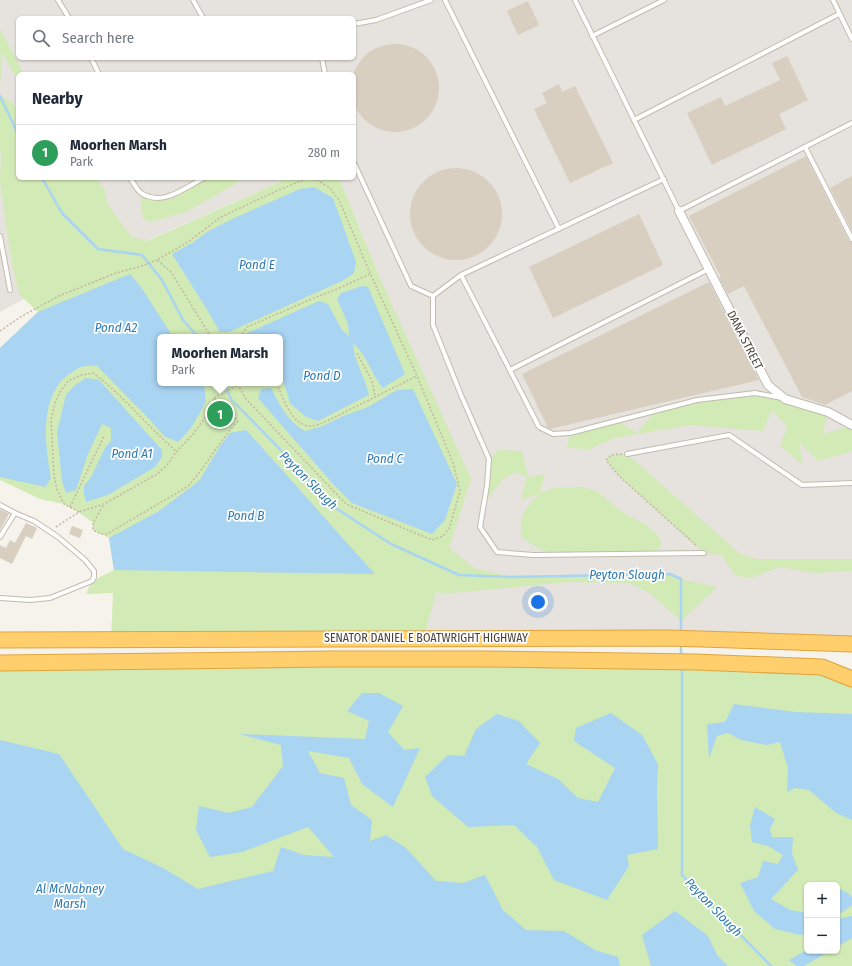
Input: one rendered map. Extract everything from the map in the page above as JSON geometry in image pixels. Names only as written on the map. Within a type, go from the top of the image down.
[{"type":"highway","name":"SENATOR DANIEL E BOATWRIGHT HIGHWAY","points":[[0,640],[694,638],[851,643]]},
{"type":"highway","name":"SENATOR DANIEL E BOATWRIGHT HIGHWAY","points":[[0,664],[354,659],[696,662],[822,667]]},
{"type":"highway","points":[[822,667],[852,669]]},
{"type":"highway","points":[[822,667],[852,679]]},
{"type":"street","name":"DANA STREET","points":[[679,211],[768,385],[785,399],[828,412],[852,425]]},
{"type":"lane","points":[[58,0],[68,16]]},
{"type":"lane","points":[[193,0],[202,16]]},
{"type":"lane","points":[[356,24],[376,20],[431,0]]},
{"type":"lane","points":[[445,0],[559,229]]},
{"type":"lane","points":[[574,0],[679,211],[852,123]]},
{"type":"lane","points":[[592,36],[664,0]]},
{"type":"lane","points":[[833,0],[852,39]]},
{"type":"lane","points":[[634,120],[839,14]]},
{"type":"lane","points":[[92,60],[98,72]]},
{"type":"lane","points":[[322,60],[325,72]]},
{"type":"lane","points":[[805,147],[852,239]]},
{"type":"lane","points":[[356,167],[411,286],[432,296]]},
{"type":"lane","points":[[432,296],[461,276],[664,179]]},
{"type":"lane","points":[[131,180],[140,193],[157,199],[168,197],[200,180]]},
{"type":"lane","points":[[0,236],[10,290]]},
{"type":"lane","points":[[510,370],[709,269]]},
{"type":"lane","points":[[461,276],[539,427],[553,434],[570,433],[697,400],[755,393],[785,399]]},
{"type":"lane","points":[[432,296],[433,325],[489,459],[488,484],[480,527],[497,552],[534,555],[704,553]]},
{"type":"lane","points":[[627,454],[729,435],[802,485],[852,483]]},
{"type":"lane","points":[[0,505],[34,521],[50,531],[85,560],[94,571],[92,581],[50,598],[30,600],[0,598]]},
{"type":"lane","points":[[0,537],[15,513]]},
{"type":"path","points":[[0,331],[22,316],[59,296],[116,273],[139,267],[157,260],[188,242],[221,217],[304,180]]},
{"type":"path","points":[[238,386],[246,399],[346,504],[432,540],[443,536],[449,529],[460,492],[452,463],[417,376],[370,273],[340,200],[330,188],[317,180]]},
{"type":"path","points":[[157,260],[171,272],[209,334]]},
{"type":"path","points":[[242,334],[247,327],[335,290],[370,273]]},
{"type":"path","points":[[357,353],[372,381],[375,396]]},
{"type":"path","points":[[79,512],[64,504],[57,490],[54,475],[51,420],[55,403],[60,392],[68,381],[81,375],[92,373],[106,382],[157,435],[176,452]]},
{"type":"path","points":[[278,386],[288,408],[302,423],[308,426],[323,423],[417,376]]},
{"type":"path","points":[[50,531],[79,512],[104,504],[157,474],[167,465],[176,452],[202,423],[210,411],[214,398],[234,386]]},
{"type":"path","points":[[104,504],[93,523],[93,530],[101,534],[107,534],[187,487],[238,421],[214,398]]},
{"type":"path","points":[[70,507],[104,436]]},
{"type":"path","points":[[627,454],[612,455],[606,460],[619,476],[704,553]]},
{"type":"shaded area","points":[[0,0],[852,0],[852,643],[424,638],[443,563],[380,278],[340,180],[356,180],[356,72],[16,72],[16,180],[284,180],[132,247],[33,294],[0,312]]},
{"type":"green space","points":[[0,29],[23,72],[16,72],[16,77],[2,53],[0,88]]},
{"type":"green space","points":[[0,95],[13,103],[16,109],[16,180],[98,180],[105,190],[107,203],[122,225],[132,237],[147,241],[284,180],[340,180],[380,278],[471,479],[449,548],[474,568],[511,577],[670,574],[681,579],[717,587],[681,621],[650,593],[629,583],[568,582],[443,594],[436,592],[424,638],[111,640],[113,593],[86,594],[92,581],[114,570],[109,538],[93,530],[93,523],[79,512],[64,504],[40,499],[0,480],[0,348],[38,312],[19,294],[12,264],[0,182]]},
{"type":"green space","points":[[200,180],[239,180],[230,187],[186,212],[151,222],[143,219],[140,193],[157,199],[168,197]]},
{"type":"green space","points":[[755,393],[785,399],[828,412],[823,434],[852,426],[852,451],[818,461],[799,442],[803,465],[780,446],[787,427],[772,410],[763,431],[691,425],[614,438],[590,449],[567,448],[570,433],[618,421],[637,433],[655,411],[697,400]]},
{"type":"green space","points":[[499,450],[522,451],[528,477],[545,474],[540,493],[554,488],[583,487],[598,492],[622,512],[646,525],[658,535],[662,544],[654,554],[551,555],[522,538],[522,518],[526,509],[539,494],[521,500],[527,477],[516,472],[502,480],[484,504],[489,459]]},
{"type":"green space","points":[[627,454],[740,554],[756,559],[852,559],[852,571],[814,573],[779,567],[751,578],[736,576],[721,555],[704,553],[619,476],[606,460],[611,455]]},
{"type":"green space","points":[[0,663],[822,667],[852,679],[852,966],[0,966]]},
{"type":"water","name":"Pond E","points":[[314,187],[333,198],[356,262],[354,273],[342,281],[229,332],[220,332],[172,254],[192,243],[207,232],[232,219],[300,189]]},
{"type":"water","name":"Pond A2","points":[[130,274],[141,287],[171,334],[157,334],[157,386],[204,386],[206,402],[191,428],[178,442],[164,436],[97,366],[81,367],[62,380],[54,391],[49,404],[46,434],[51,478],[45,487],[0,477],[0,348],[38,312]]},
{"type":"water","name":"Pond D","points":[[362,286],[368,287],[405,374],[383,388],[375,377],[362,353],[353,343],[355,356],[369,395],[318,421],[306,417],[290,403],[283,381],[283,334],[245,334],[319,301],[328,304],[342,330],[349,336],[348,324],[337,299],[341,293]]},
{"type":"water","name":"Pond A1","points":[[86,378],[99,380],[162,450],[162,457],[155,467],[108,495],[86,502],[84,486],[91,477],[105,448],[111,441],[111,428],[102,424],[88,454],[76,490],[66,493],[62,481],[57,432],[66,395],[74,386]]},
{"type":"water","name":"Pond C","points":[[271,388],[289,417],[305,431],[323,426],[343,416],[368,407],[397,390],[413,389],[457,484],[445,520],[432,534],[352,503],[334,485],[258,398],[261,389]]},
{"type":"water","name":"Pond B","points":[[246,430],[375,574],[114,570],[109,538],[159,511],[199,481],[220,446],[230,433]]},
{"type":"water","name":"Al McNabney Marsh","points":[[362,693],[379,693],[403,706],[388,732],[404,750],[420,748],[393,807],[362,784],[349,758],[308,751],[320,773],[344,778],[351,805],[372,820],[370,841],[386,835],[406,848],[436,881],[463,883],[485,875],[503,910],[526,930],[564,931],[595,950],[618,957],[620,966],[0,966],[0,740],[59,754],[123,849],[163,868],[198,889],[273,871],[281,847],[304,855],[334,857],[308,827],[242,852],[210,857],[196,830],[199,806],[229,813],[252,807],[283,766],[281,745],[239,734],[365,739],[369,721],[347,711]]},
{"type":"water","points":[[734,704],[795,712],[852,714],[852,820],[836,813],[809,790],[795,788],[787,792],[788,768],[780,742],[767,745],[741,740],[728,733],[717,736],[709,758],[707,724],[725,722]]},
{"type":"water","points":[[611,713],[642,735],[658,764],[658,849],[627,855],[629,866],[607,900],[554,880],[537,847],[514,825],[468,827],[432,796],[425,777],[448,755],[464,756],[476,729],[497,714],[519,721],[540,743],[526,764],[558,779],[578,798],[598,802],[615,768],[574,741],[576,728]]},
{"type":"water","points":[[755,807],[775,819],[770,829],[772,837],[793,837],[792,853],[798,870],[771,899],[790,910],[804,912],[804,934],[800,935],[775,929],[754,911],[740,883],[758,877],[763,861],[778,864],[783,855],[768,846],[752,842],[750,826]]},
{"type":"water","points":[[840,889],[848,893],[852,897],[852,905],[840,914]]},
{"type":"water","points":[[675,911],[708,936],[717,955],[728,966],[651,966],[642,935]]},
{"type":"water","points":[[852,916],[852,938],[840,945],[840,918]]},
{"type":"water","points":[[804,952],[804,954],[825,954],[804,966],[797,966],[789,960]]},
{"type":"building","points":[[528,1],[539,25],[518,35],[507,11]]},
{"type":"building","points":[[395,44],[412,47],[426,57],[436,71],[439,88],[436,105],[426,119],[412,129],[395,132],[378,129],[364,119],[356,108],[356,72],[354,71],[364,57],[378,47]]},
{"type":"building","points":[[787,56],[808,100],[779,114],[786,129],[712,165],[687,113],[721,97],[725,106],[780,80],[772,63]]},
{"type":"building","points":[[559,84],[562,92],[575,86],[613,163],[570,183],[534,109],[547,103],[542,93]]},
{"type":"building","points":[[806,156],[849,241],[852,242],[852,391],[825,405],[802,397],[744,286],[728,294],[719,278],[721,277],[689,216]]},
{"type":"building","points":[[456,168],[474,171],[489,181],[499,196],[502,214],[499,232],[489,247],[474,257],[456,260],[438,257],[423,247],[413,232],[410,214],[413,196],[423,181],[438,171]]},
{"type":"building","points":[[852,176],[852,231],[830,188]]},
{"type":"building","points":[[639,214],[663,265],[553,318],[529,267]]},
{"type":"building","points":[[709,282],[759,380],[550,429],[548,428],[522,374]]},
{"type":"building","points":[[0,509],[9,514],[0,530]]},
{"type":"building","points":[[26,523],[37,528],[32,539],[26,536],[12,564],[0,558],[0,545],[6,548],[10,540],[15,543]]},
{"type":"building","points":[[72,526],[83,530],[80,538],[69,534]]},
{"type":"waterway","points":[[0,96],[16,130]]},
{"type":"waterway","points":[[43,180],[62,213],[98,249],[142,255],[162,280],[183,320],[195,334]]},
{"type":"waterway","name":"Peyton Slough","points":[[225,386],[231,399],[331,505],[391,544],[459,575],[511,577],[670,574],[681,579],[681,634]]},
{"type":"waterway","name":"Peyton Slough","points":[[681,643],[681,656]]},
{"type":"waterway","name":"Peyton Slough","points":[[682,667],[682,875],[771,966]]},
{"type":"place","name":"Moorhen Marsh","points":[[220,414]]}]
